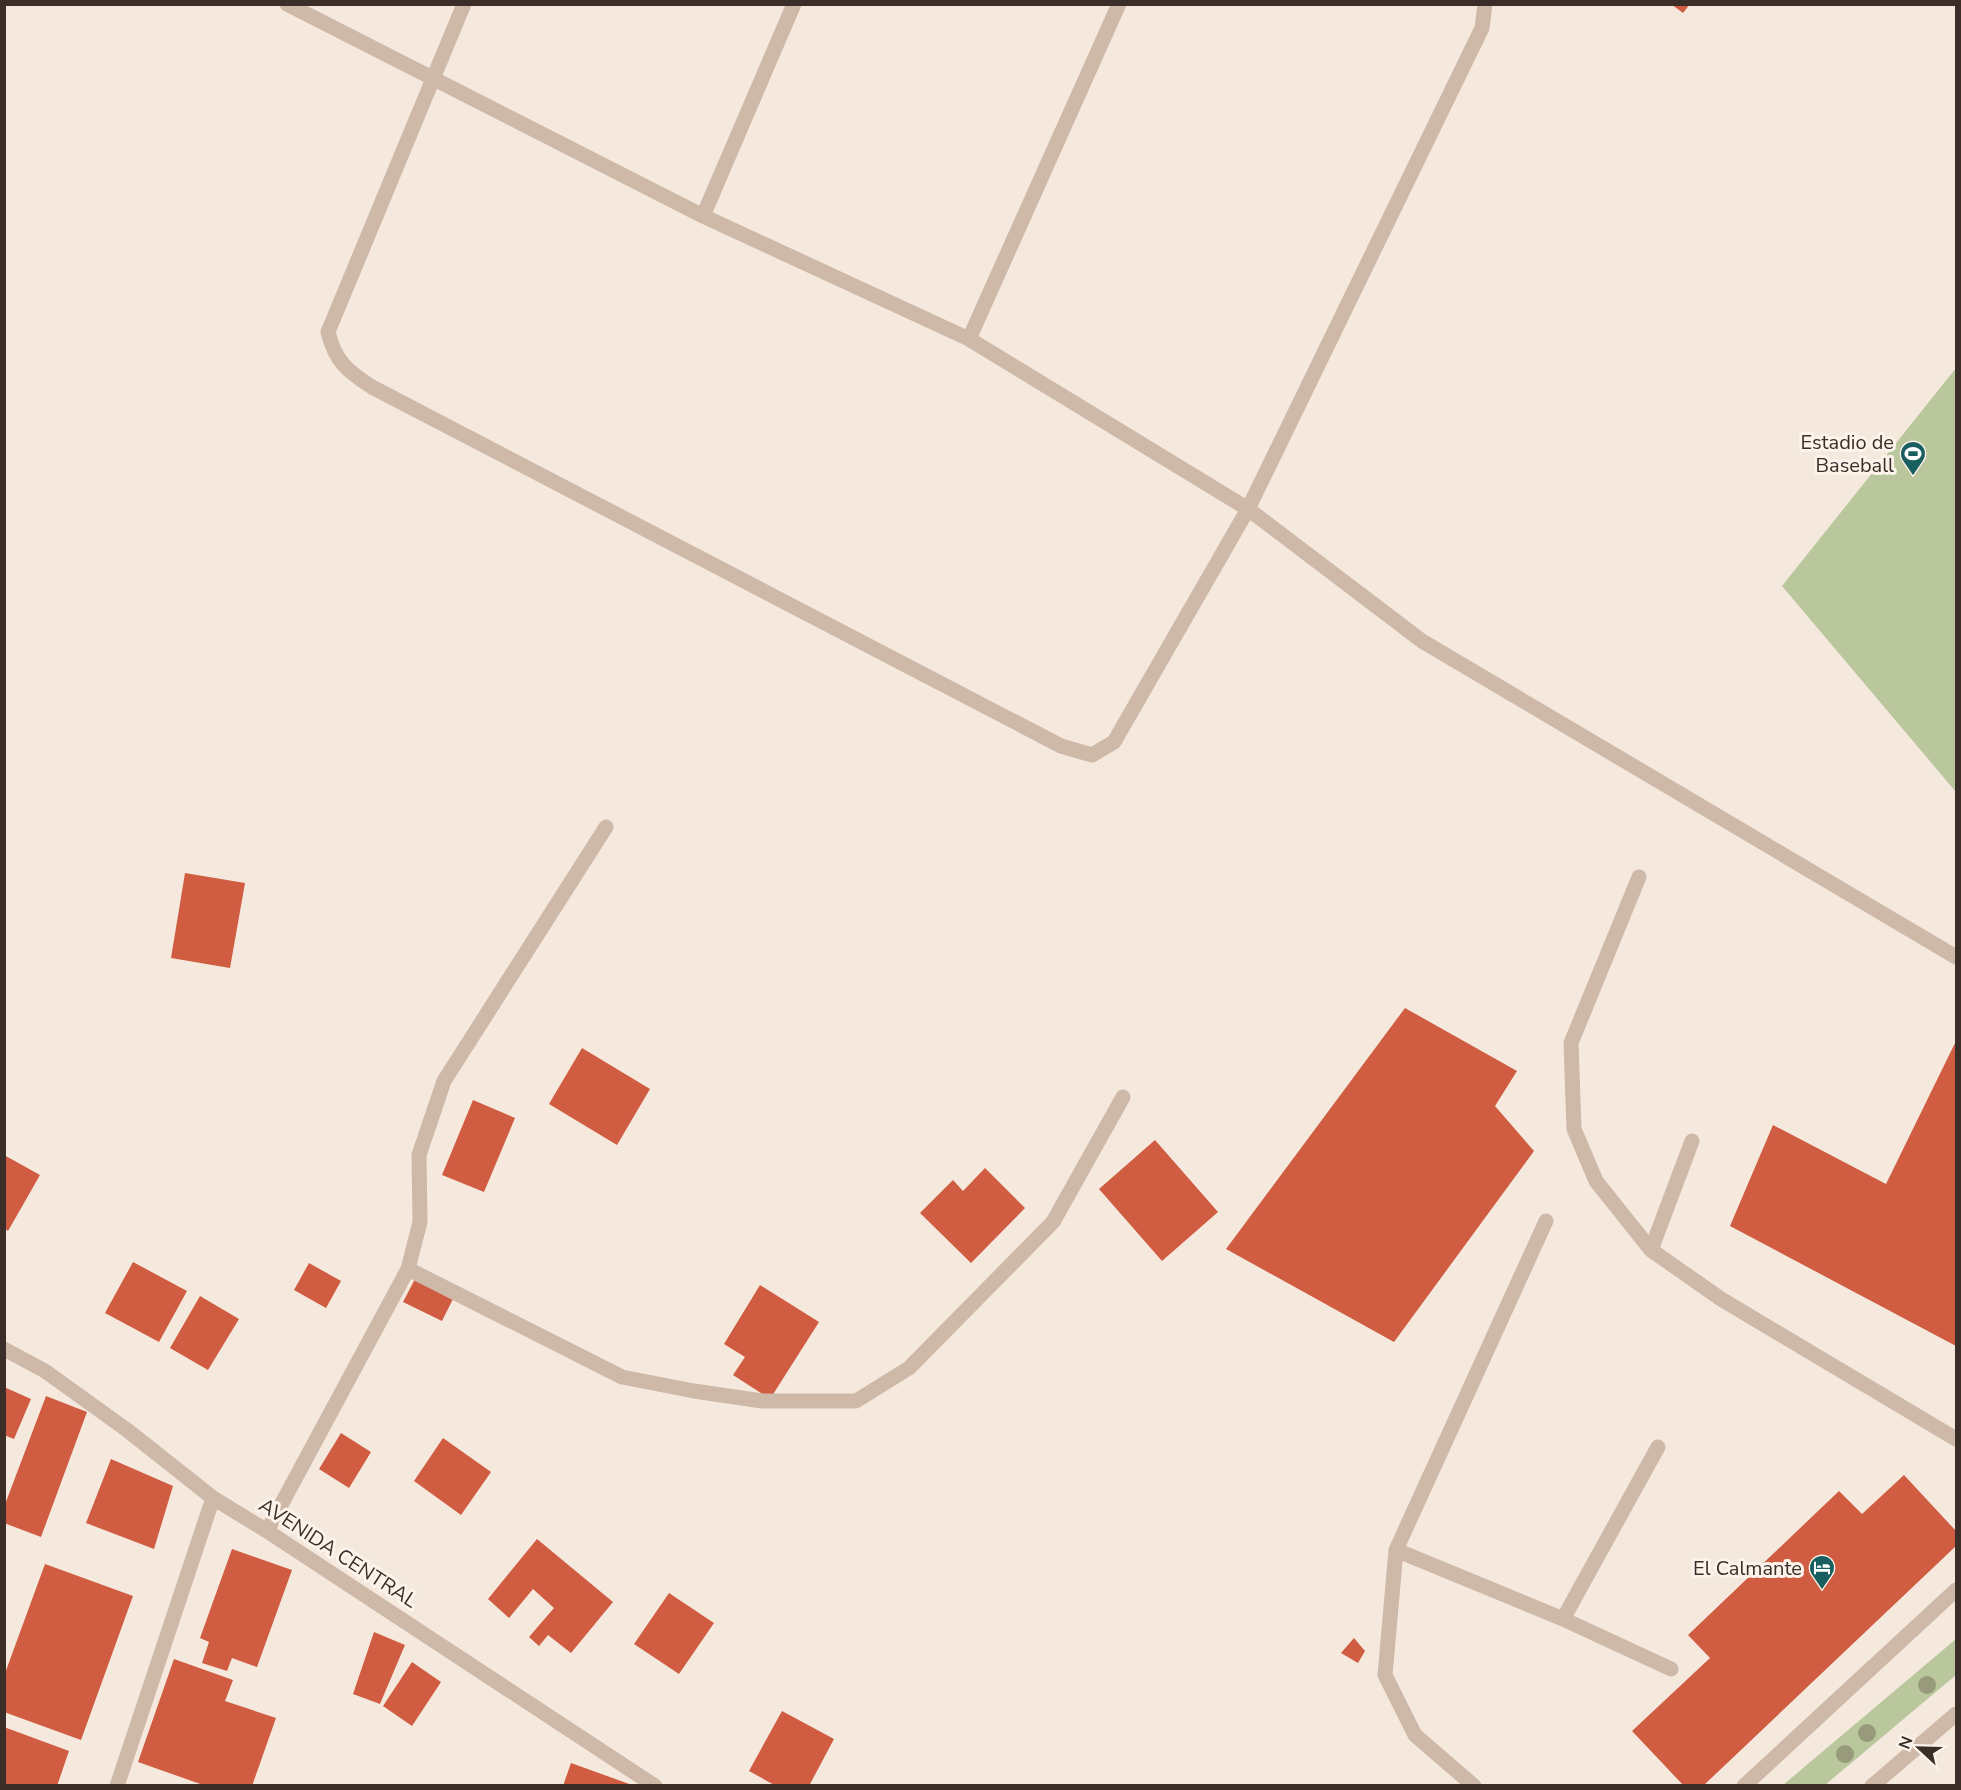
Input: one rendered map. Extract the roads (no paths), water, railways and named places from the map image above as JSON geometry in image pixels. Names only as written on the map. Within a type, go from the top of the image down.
[{"type":"street","points":[[288,4],[703,216],[969,339],[1248,509],[1422,641],[1956,957]]},
{"type":"street","points":[[464,4],[328,332],[332,350],[348,372],[372,387],[1061,746],[1092,755],[1114,742],[1248,509],[1482,28],[1485,4]]},
{"type":"street","points":[[703,216],[794,4]]},
{"type":"street","points":[[969,339],[1119,4]]},
{"type":"street","points":[[267,1532],[408,1269],[420,1222],[419,1155],[444,1081],[606,827]]},
{"type":"street","points":[[1639,877],[1571,1043],[1574,1129],[1596,1181],[1651,1250],[1720,1299],[1956,1440]]},
{"type":"street","points":[[408,1269],[622,1377],[762,1401],[856,1401],[909,1368],[1053,1222],[1123,1097]]},
{"type":"street","points":[[1651,1250],[1692,1141]]},
{"type":"street","points":[[1474,1785],[1415,1735],[1385,1675],[1396,1550],[1546,1221]]},
{"type":"street","name":"AVENIDA CENTRAL","points":[[4,1348],[45,1371],[127,1430],[213,1498],[655,1785]]},
{"type":"street","points":[[1563,1619],[1658,1447]]},
{"type":"street","points":[[117,1785],[213,1498]]},
{"type":"street","points":[[1396,1550],[1563,1619],[1671,1669]]},
{"type":"street","points":[[1744,1785],[1956,1590]]},
{"type":"street","points":[[1872,1785],[1956,1714]]},
{"type":"place","name":"Estadio de Baseball","points":[[1913,477]]},
{"type":"place","name":"El Calmante","points":[[1822,1591]]}]
